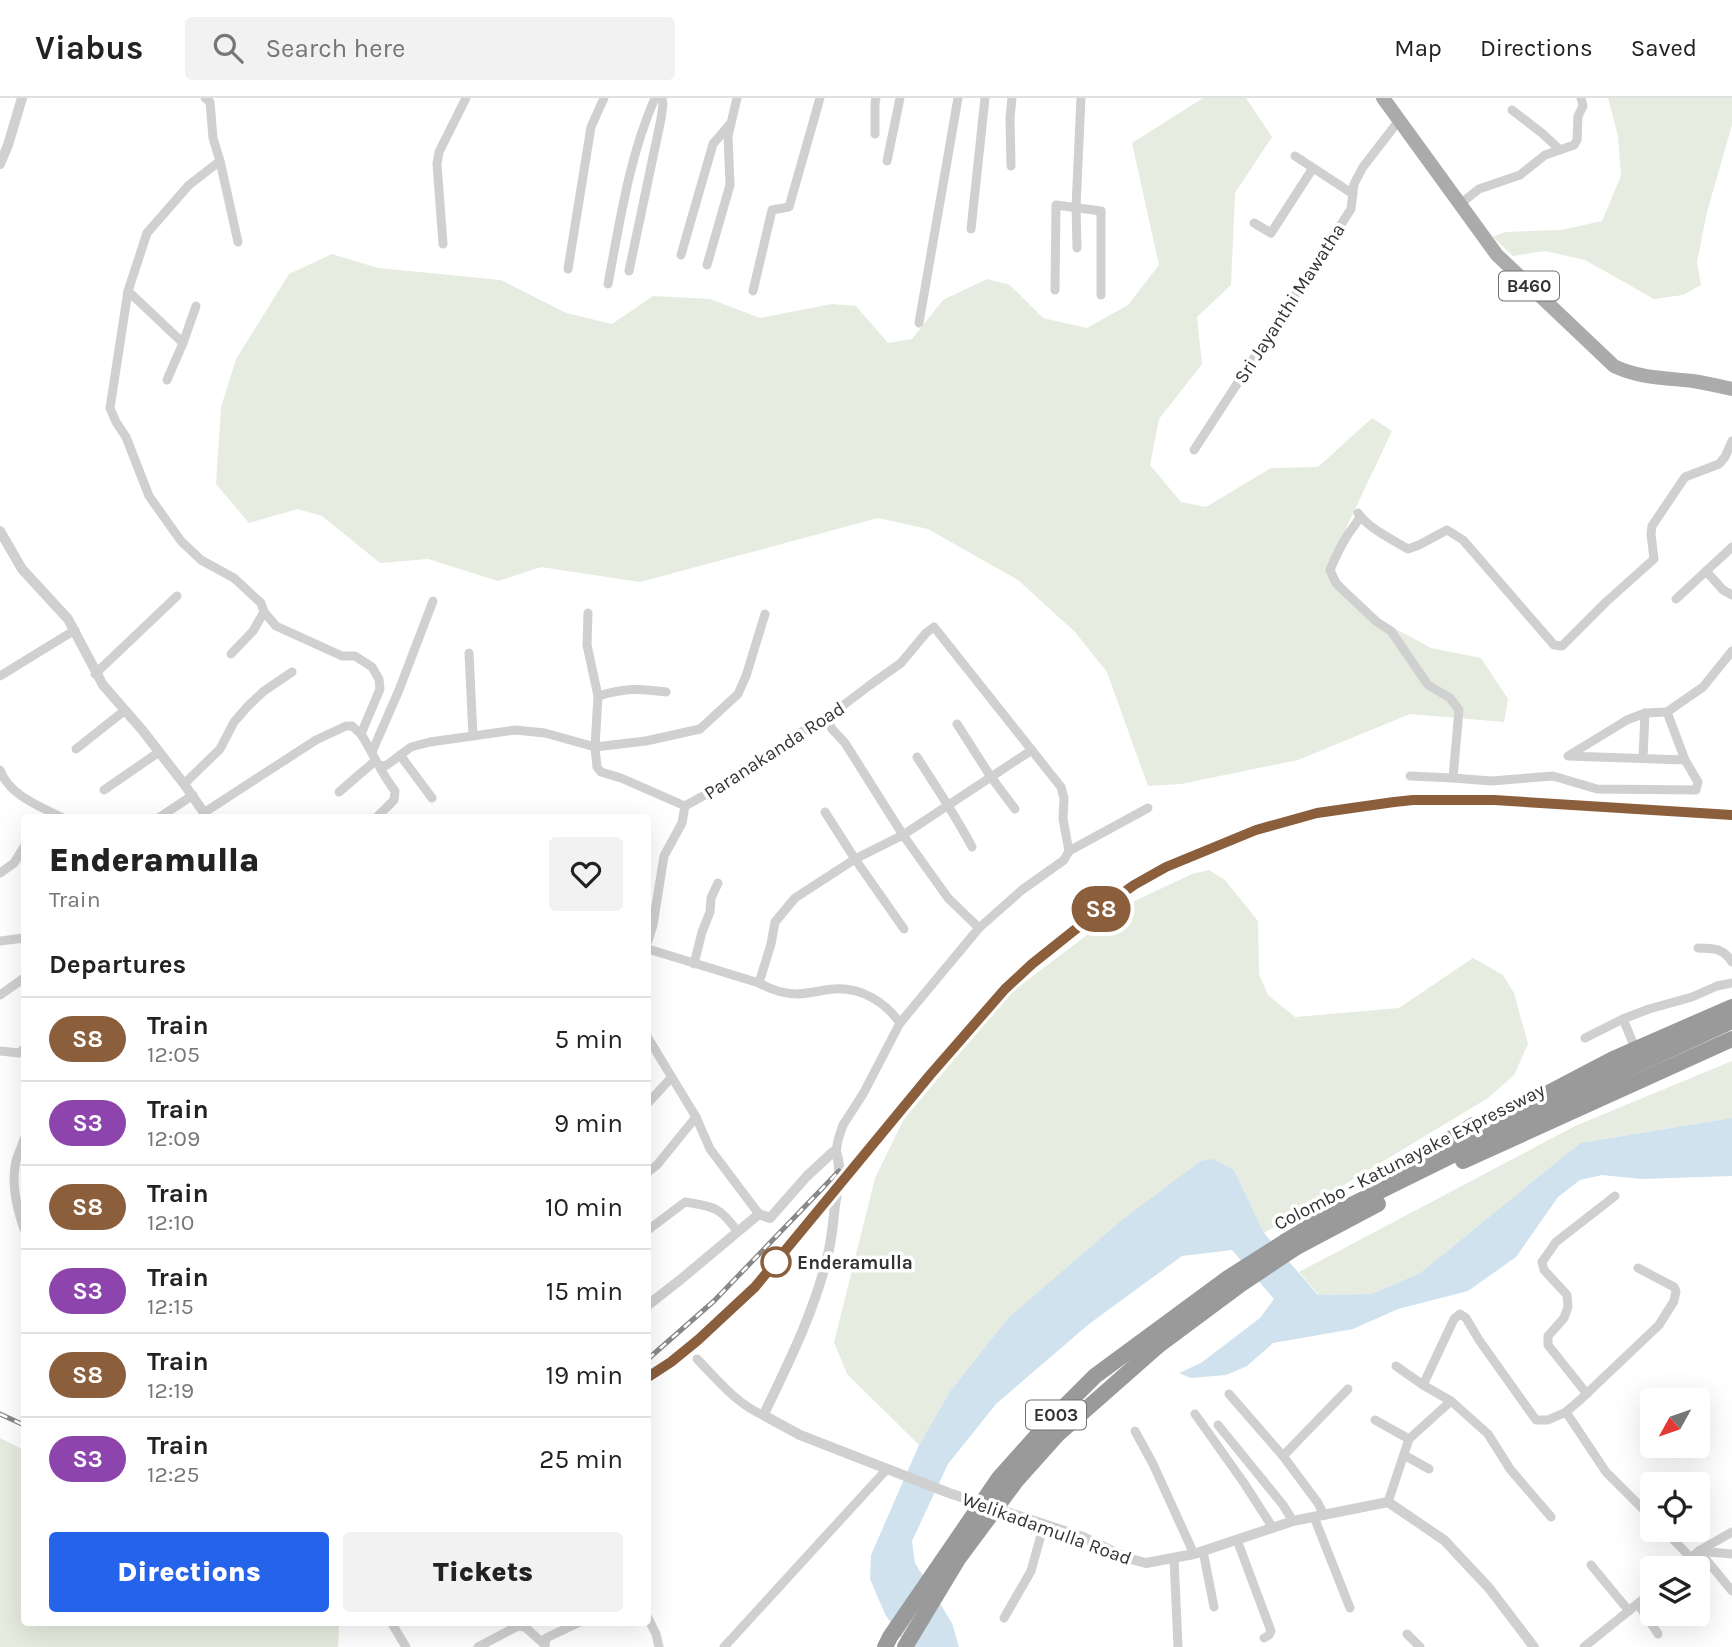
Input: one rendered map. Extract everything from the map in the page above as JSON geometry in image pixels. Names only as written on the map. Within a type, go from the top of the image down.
[{"type":"highway","points":[[1315,1223],[1465,1130],[1633,1043],[1732,999]]},
{"type":"highway","points":[[1386,1180],[1613,1059],[1732,1007]]},
{"type":"highway","points":[[1348,1204],[1617,1066],[1732,1015]]},
{"type":"highway","name":"Colombo - Katunayake Expressway","points":[[905,1647],[958,1559],[1016,1481],[1058,1434],[1158,1345],[1241,1284],[1315,1223],[1615,1075],[1732,1021]]},
{"type":"highway","name":"Colombo - Katunayake Expressway","points":[[885,1647],[999,1478],[1049,1422],[1095,1376],[1228,1278],[1421,1181],[1732,1039]]},
{"type":"main road","name":"B460","points":[[1384,98],[1497,255],[1614,366],[1640,375],[1732,389]]},
{"type":"street","points":[[0,164],[22,98]]},
{"type":"street","points":[[205,98],[210,102],[214,138],[238,242]]},
{"type":"street","points":[[443,244],[437,164],[439,152],[466,98]]},
{"type":"street","points":[[568,269],[591,127],[604,98]]},
{"type":"street","points":[[608,284],[632,160],[655,98]]},
{"type":"street","points":[[629,271],[663,104],[662,98]]},
{"type":"street","points":[[707,265],[730,185],[728,136],[737,98]]},
{"type":"street","points":[[753,291],[772,210],[789,207],[820,98]]},
{"type":"street","points":[[875,134],[876,98]]},
{"type":"street","points":[[887,160],[900,98]]},
{"type":"street","points":[[919,323],[958,98]]},
{"type":"street","points":[[971,229],[985,98]]},
{"type":"street","points":[[1011,166],[1012,98]]},
{"type":"street","points":[[1077,248],[1081,98]]},
{"type":"street","points":[[1460,204],[1479,189],[1520,175],[1545,155],[1574,145],[1577,140],[1578,116],[1583,106],[1581,98]]},
{"type":"street","points":[[1511,110],[1560,150]]},
{"type":"street","name":"Sri Jayanthi Mawatha","points":[[1194,450],[1351,209],[1354,184],[1363,167],[1400,119]]},
{"type":"street","points":[[681,255],[713,144],[731,123]]},
{"type":"street","points":[[1295,156],[1353,194]]},
{"type":"street","points":[[219,161],[188,185],[147,233],[128,291],[110,408],[126,437],[149,496],[176,534],[201,560],[234,578],[261,603],[264,612],[276,626],[342,656],[355,656],[372,667],[380,678],[380,689],[360,734]]},
{"type":"street","points":[[1254,223],[1271,233],[1313,168]]},
{"type":"street","points":[[1055,290],[1056,205],[1101,211],[1101,295]]},
{"type":"street","points":[[128,291],[184,343]]},
{"type":"street","points":[[167,380],[184,343],[196,306]]},
{"type":"street","points":[[1453,778],[1459,710],[1450,698],[1428,685],[1391,631],[1344,592],[1330,570],[1348,534],[1359,521],[1359,515],[1408,549],[1447,530],[1463,540],[1554,645],[1562,646],[1654,559],[1652,526],[1685,477],[1719,464],[1732,441]]},
{"type":"street","points":[[0,530],[22,569],[68,619],[103,685],[159,752],[205,814]]},
{"type":"street","points":[[1676,598],[1732,547]]},
{"type":"street","points":[[1706,571],[1732,596]]},
{"type":"street","points":[[96,674],[177,596]]},
{"type":"street","points":[[339,792],[376,760],[433,601]]},
{"type":"street","points":[[231,654],[253,631],[264,612]]},
{"type":"street","points":[[588,613],[587,645],[598,696],[595,747]]},
{"type":"street","points":[[376,760],[387,765],[411,747],[515,730],[545,733],[595,747],[646,741],[700,729],[738,694],[765,614]]},
{"type":"street","name":"Paranakanda Road","points":[[595,747],[597,767],[601,772],[685,806],[826,717],[901,663],[934,627],[1032,750]]},
{"type":"street","points":[[0,676],[75,630]]},
{"type":"street","points":[[1685,760],[1567,756],[1627,720],[1645,713],[1667,712],[1703,687],[1732,651]]},
{"type":"street","points":[[469,653],[473,736]]},
{"type":"street","points":[[184,784],[220,749],[234,722],[248,706],[292,672]]},
{"type":"street","points":[[598,696],[640,688],[666,692]]},
{"type":"street","points":[[76,749],[124,711]]},
{"type":"street","points":[[1410,776],[1491,781],[1553,776],[1597,789],[1696,790],[1698,782],[1685,760],[1667,712]]},
{"type":"street","points":[[1643,758],[1645,713]]},
{"type":"street","points":[[826,717],[903,835],[948,898],[979,928]]},
{"type":"street","points":[[957,724],[991,777],[1016,809]]},
{"type":"street","points":[[207,814],[316,740],[346,726],[352,726],[360,734],[395,791],[394,800],[380,814]]},
{"type":"street","points":[[759,983],[775,922],[795,898],[855,859],[903,835],[1032,750],[1060,787],[1064,798],[1063,819],[1069,851]]},
{"type":"street","points":[[104,790],[159,752]]},
{"type":"street","points":[[400,755],[432,798]]},
{"type":"street","points":[[917,757],[958,820],[972,847]]},
{"type":"street","points":[[0,770],[3,780],[43,813]]},
{"type":"street","points":[[164,814],[193,795]]},
{"type":"street","points":[[651,931],[664,856],[682,823],[685,806]]},
{"type":"street","points":[[765,1416],[799,1340],[828,1256],[838,1186],[839,1160],[836,1152],[843,1125],[863,1094],[900,1023],[979,928],[1023,890],[1064,860],[1069,851],[1148,808]]},
{"type":"street","points":[[825,812],[904,929]]},
{"type":"street","points":[[0,873],[14,863],[21,852]]},
{"type":"street","points":[[694,964],[710,912],[711,898],[718,883]]},
{"type":"street","points":[[0,941],[21,938]]},
{"type":"street","points":[[1698,948],[1724,952],[1732,962]]},
{"type":"street","points":[[651,950],[759,983],[776,991],[795,994],[838,988],[859,993],[876,998],[891,1010],[900,1023]]},
{"type":"street","points":[[0,995],[21,980]]},
{"type":"street","points":[[1585,1038],[1648,1009],[1692,997],[1717,986],[1732,984]]},
{"type":"street","points":[[1623,1019],[1633,1043]]},
{"type":"street","points":[[651,1043],[696,1117],[710,1149],[759,1214],[769,1218],[807,1176],[836,1152]]},
{"type":"street","points":[[0,1051],[21,1051]]},
{"type":"street","points":[[651,1101],[671,1078]]},
{"type":"street","points":[[651,1170],[696,1117]]},
{"type":"street","points":[[21,1148],[15,1170],[16,1199],[21,1218]]},
{"type":"street","points":[[1587,1394],[1548,1345],[1548,1336],[1564,1318],[1568,1307],[1567,1295],[1544,1270],[1542,1262],[1556,1242],[1615,1196]]},
{"type":"street","points":[[651,1228],[685,1202],[715,1208],[737,1231]]},
{"type":"street","points":[[651,1303],[759,1214]]},
{"type":"street","points":[[1423,1385],[1454,1319],[1460,1314],[1466,1318],[1536,1420],[1548,1420],[1566,1412],[1659,1325],[1674,1301],[1674,1287],[1638,1268]]},
{"type":"street","name":"Welikadamulla Road","points":[[697,1359],[732,1395],[753,1411],[800,1435],[949,1493],[1083,1537],[1128,1558],[1146,1563],[1199,1552],[1293,1521],[1388,1502]]},
{"type":"street","points":[[1396,1366],[1451,1401],[1488,1434],[1510,1469],[1551,1517]]},
{"type":"street","points":[[1283,1456],[1348,1389]]},
{"type":"street","points":[[1229,1394],[1283,1456],[1318,1503],[1319,1516],[1350,1608]]},
{"type":"street","points":[[1451,1401],[1409,1440],[1388,1502],[1444,1540],[1489,1588],[1534,1647]]},
{"type":"street","points":[[1566,1412],[1606,1472],[1640,1506]]},
{"type":"street","points":[[1195,1414],[1273,1528]]},
{"type":"street","points":[[1375,1420],[1409,1440]]},
{"type":"street","points":[[1218,1425],[1293,1521]]},
{"type":"street","points":[[1135,1432],[1199,1552],[1214,1607]]},
{"type":"street","points":[[1404,1455],[1430,1469]]},
{"type":"street","points":[[724,1647],[887,1469]]},
{"type":"street","points":[[1004,1618],[1031,1571],[1044,1524]]},
{"type":"street","points":[[1693,1556],[1732,1532]]},
{"type":"street","points":[[1237,1540],[1271,1631],[1264,1638]]},
{"type":"street","points":[[1680,1542],[1732,1591]]},
{"type":"street","points":[[1695,1554],[1732,1554]]},
{"type":"street","points":[[1174,1558],[1178,1647]]},
{"type":"street","points":[[1591,1565],[1629,1611]]},
{"type":"street","points":[[1584,1647],[1639,1604],[1658,1634]]},
{"type":"street","points":[[651,1624],[659,1647]]},
{"type":"street","points":[[393,1626],[406,1647]]},
{"type":"street","points":[[478,1647],[518,1626],[525,1627],[545,1645]]},
{"type":"street","points":[[545,1645],[546,1638],[572,1626]]},
{"type":"street","points":[[1407,1634],[1420,1647]]},
{"type":"shaded area","points":[[1203,98],[1246,98],[1272,137],[1235,193],[1231,285],[1197,317],[1202,364],[1159,419],[1150,465],[1181,502],[1206,507],[1271,468],[1318,467],[1372,418],[1392,431],[1331,560],[1338,582],[1372,616],[1431,648],[1481,658],[1508,699],[1504,722],[1410,714],[1298,760],[1181,784],[1148,786],[1107,672],[1075,632],[1018,580],[928,529],[878,518],[640,582],[541,567],[498,581],[428,559],[380,563],[322,516],[298,509],[249,523],[216,484],[221,407],[236,359],[289,274],[332,254],[378,268],[501,280],[566,313],[612,324],[653,296],[710,299],[760,318],[832,304],[856,306],[888,343],[912,339],[943,300],[987,279],[1010,285],[1043,318],[1087,328],[1128,305],[1159,265],[1132,143]]},
{"type":"shaded area","points":[[1608,98],[1732,98],[1732,125],[1707,212],[1697,262],[1701,285],[1683,295],[1654,299],[1585,260],[1545,251],[1513,256],[1493,237],[1505,232],[1561,230],[1602,221],[1621,176],[1618,136]]},
{"type":"shaded area","points":[[1209,870],[1225,880],[1258,921],[1259,974],[1268,995],[1295,1017],[1399,1008],[1473,958],[1503,975],[1514,993],[1528,1044],[1514,1075],[1488,1098],[1264,1233],[1234,1170],[1008,1318],[951,1390],[919,1445],[847,1374],[834,1342],[875,1178],[904,1119],[1009,994],[1128,904],[1192,874]]},
{"type":"shaded area","points":[[1732,1061],[1732,1118],[1580,1143],[1420,1273],[1371,1294],[1319,1295],[1299,1272],[1575,1126]]},
{"type":"shaded area","points":[[0,1438],[21,1448],[21,1626],[339,1626],[338,1647],[0,1647]]},
{"type":"water","points":[[1732,1118],[1732,1176],[1641,1179],[1602,1175],[1580,1180],[1558,1197],[1516,1257],[1468,1291],[1398,1309],[1353,1329],[1273,1343],[1247,1366],[1226,1375],[1190,1378],[1179,1373],[1201,1363],[1260,1318],[1274,1299],[1232,1250],[1182,1256],[1089,1324],[996,1404],[948,1464],[912,1541],[915,1563],[952,1623],[959,1647],[907,1647],[885,1614],[870,1579],[871,1555],[919,1445],[951,1390],[1008,1318],[1122,1220],[1201,1161],[1213,1159],[1234,1170],[1264,1233],[1318,1295],[1371,1294],[1420,1273],[1580,1143]]},
{"type":"railway","points":[[651,1375],[698,1340],[755,1287],[930,1075],[1005,989],[1106,905],[1166,867],[1256,830],[1317,813],[1413,800],[1494,800],[1732,815]]},
{"type":"railway","points":[[651,1356],[714,1301],[839,1171]]},
{"type":"railway","points":[[0,1414],[21,1424]]},
{"type":"train","name":"S8","points":[[651,1375],[698,1340],[755,1287],[930,1075],[1005,989],[1106,905],[1166,867],[1256,830],[1317,813],[1413,800],[1494,800],[1732,815]]},
{"type":"place","name":"Enderamulla","points":[[776,1262]]}]
